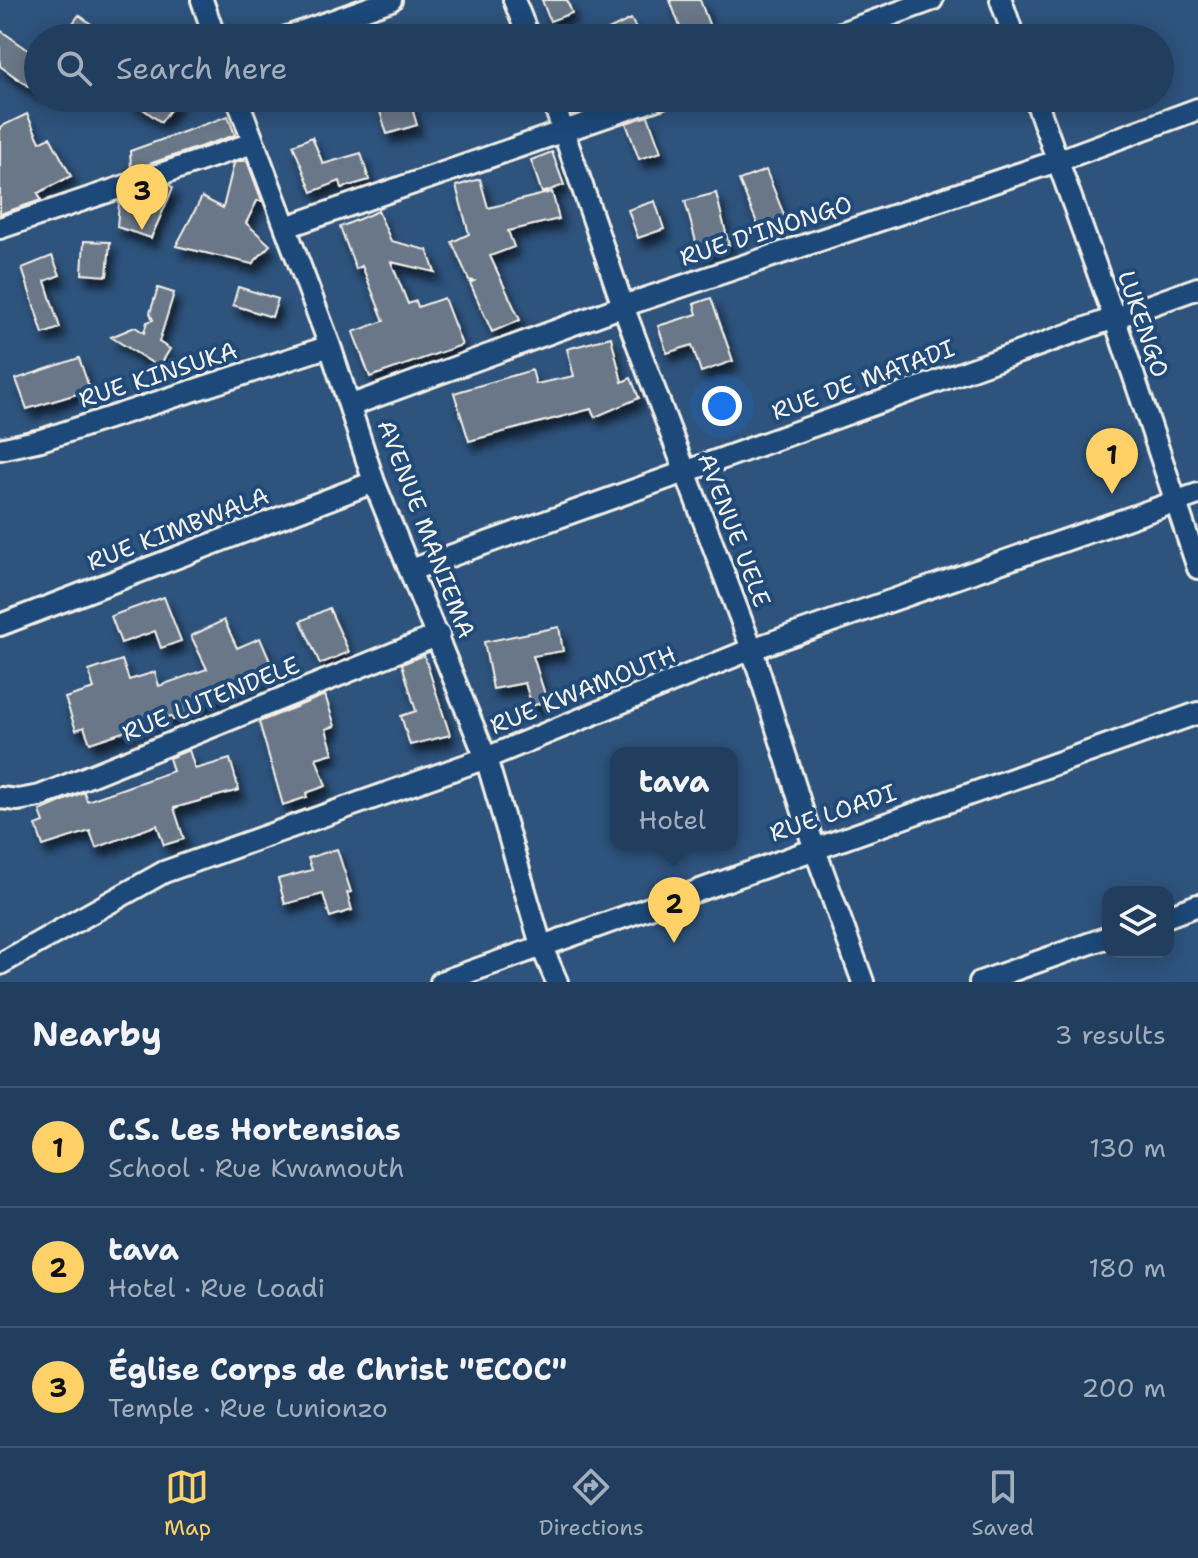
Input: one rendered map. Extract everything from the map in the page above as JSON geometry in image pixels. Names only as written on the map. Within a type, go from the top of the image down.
[{"type":"street","points":[[202,0],[210,24]]},
{"type":"street","points":[[323,24],[391,0]]},
{"type":"street","points":[[514,0],[523,24]]},
{"type":"street","points":[[866,24],[932,0]]},
{"type":"street","points":[[1001,0],[1009,24]]},
{"type":"street","name":"RUE D'INONGO","points":[[352,405],[623,306],[1057,161],[1198,109]]},
{"type":"street","name":"AVENUE MANIEMA","points":[[242,112],[352,405],[374,482],[439,635],[486,758],[541,945],[557,982]]},
{"type":"street","name":"AVENUE UELE","points":[[557,112],[623,306],[752,649],[814,847],[863,982]]},
{"type":"street","points":[[286,227],[621,112]]},
{"type":"street","name":"LUKENGO","points":[[1040,112],[1114,317],[1198,568]]},
{"type":"street","points":[[0,228],[253,143]]},
{"type":"street","name":"RUE DE MATADI","points":[[411,570],[1198,288]]},
{"type":"street","name":"RUE KINSUKA","points":[[0,449],[41,440],[330,346]]},
{"type":"street","name":"RUE KIMBWALA","points":[[0,625],[374,482]]},
{"type":"street","name":"RUE KWAMOUTH","points":[[0,964],[164,872],[486,758],[752,649],[1198,494]]},
{"type":"street","name":"RUE LUTENDELE","points":[[0,798],[18,800],[40,796],[439,635]]},
{"type":"street","name":"RUE LOADI","points":[[441,982],[1198,713]]},
{"type":"street","points":[[1174,914],[1198,905]]},
{"type":"street","points":[[980,982],[1102,939]]},
{"type":"building","points":[[542,0],[567,0],[572,13],[550,21]]},
{"type":"building","points":[[670,0],[700,0],[709,24],[679,24]]},
{"type":"building","points":[[79,15],[91,24],[72,24]]},
{"type":"building","points":[[0,30],[24,47],[24,83],[0,66]]},
{"type":"building","points":[[147,112],[168,112],[161,122]]},
{"type":"building","points":[[380,112],[413,112],[417,125],[387,134]]},
{"type":"building","points":[[27,114],[40,142],[50,137],[71,176],[38,193],[41,200],[0,214],[0,127]]},
{"type":"building","points":[[228,116],[235,135],[131,170],[130,151]]},
{"type":"building","points":[[648,116],[661,152],[639,159],[626,123]]},
{"type":"building","points":[[312,137],[323,164],[361,153],[369,180],[342,188],[340,181],[312,192],[293,145]]},
{"type":"building","points":[[552,152],[564,185],[542,193],[531,160]]},
{"type":"building","points":[[247,161],[262,201],[257,201],[246,223],[270,245],[252,264],[176,246],[202,197],[223,208],[234,163]]},
{"type":"building","points":[[766,170],[786,220],[760,230],[739,180]]},
{"type":"building","points":[[480,179],[488,208],[552,192],[559,219],[508,231],[514,247],[490,256],[520,320],[492,332],[470,283],[474,281],[469,280],[452,242],[469,234],[456,186]]},
{"type":"building","points":[[170,185],[173,188],[151,238],[117,227],[119,202]]},
{"type":"building","points":[[716,193],[729,245],[699,253],[685,201]]},
{"type":"building","points":[[655,201],[664,229],[638,238],[628,210]]},
{"type":"building","points":[[378,211],[391,241],[427,250],[435,272],[391,262],[408,304],[416,301],[418,307],[444,298],[462,345],[370,377],[353,332],[384,321],[362,266],[356,269],[340,227]]},
{"type":"building","points":[[84,241],[110,242],[107,276],[82,274]]},
{"type":"building","points":[[52,256],[60,275],[45,281],[60,328],[43,334],[22,268]]},
{"type":"building","points":[[238,287],[278,299],[272,317],[233,305]]},
{"type":"building","points":[[158,288],[174,293],[159,342],[170,349],[159,367],[111,337],[135,327],[144,333],[147,322],[153,320],[150,313]]},
{"type":"building","points":[[711,298],[733,361],[701,372],[692,345],[667,353],[658,326],[697,314],[694,304]]},
{"type":"building","points":[[611,337],[622,382],[631,378],[639,398],[595,417],[591,409],[469,441],[454,393],[532,370],[536,384],[574,376],[567,349]]},
{"type":"building","points":[[79,358],[90,390],[27,409],[16,379]]},
{"type":"building","points":[[164,597],[181,641],[161,648],[155,631],[121,643],[111,616]]},
{"type":"building","points":[[329,608],[349,652],[320,664],[301,621]]},
{"type":"building","points":[[224,620],[237,648],[260,638],[275,673],[200,703],[202,710],[173,720],[171,716],[90,743],[84,727],[76,730],[65,698],[94,689],[89,671],[122,660],[129,680],[155,672],[159,686],[207,669],[191,636]]},
{"type":"building","points":[[559,627],[563,651],[533,656],[547,701],[532,706],[525,683],[493,689],[484,642]]},
{"type":"building","points":[[424,655],[450,735],[410,745],[401,716],[416,711],[402,664]]},
{"type":"building","points":[[325,695],[335,726],[326,729],[333,753],[316,758],[326,786],[283,805],[259,722]]},
{"type":"building","points":[[189,750],[195,769],[230,759],[239,790],[174,808],[184,839],[164,845],[157,825],[96,848],[90,831],[43,846],[36,825],[44,822],[40,811],[84,792],[87,801],[173,771],[169,758]]},
{"type":"building","points":[[337,849],[351,892],[347,893],[352,910],[330,917],[323,894],[285,904],[278,879],[312,870],[308,858]]},
{"type":"place","name":"Église Corps de Christ \"ECOC\"","points":[[142,230]]},
{"type":"place","name":"C.S. Les Hortensias","points":[[1112,494]]},
{"type":"place","name":"tava","points":[[674,943]]}]
